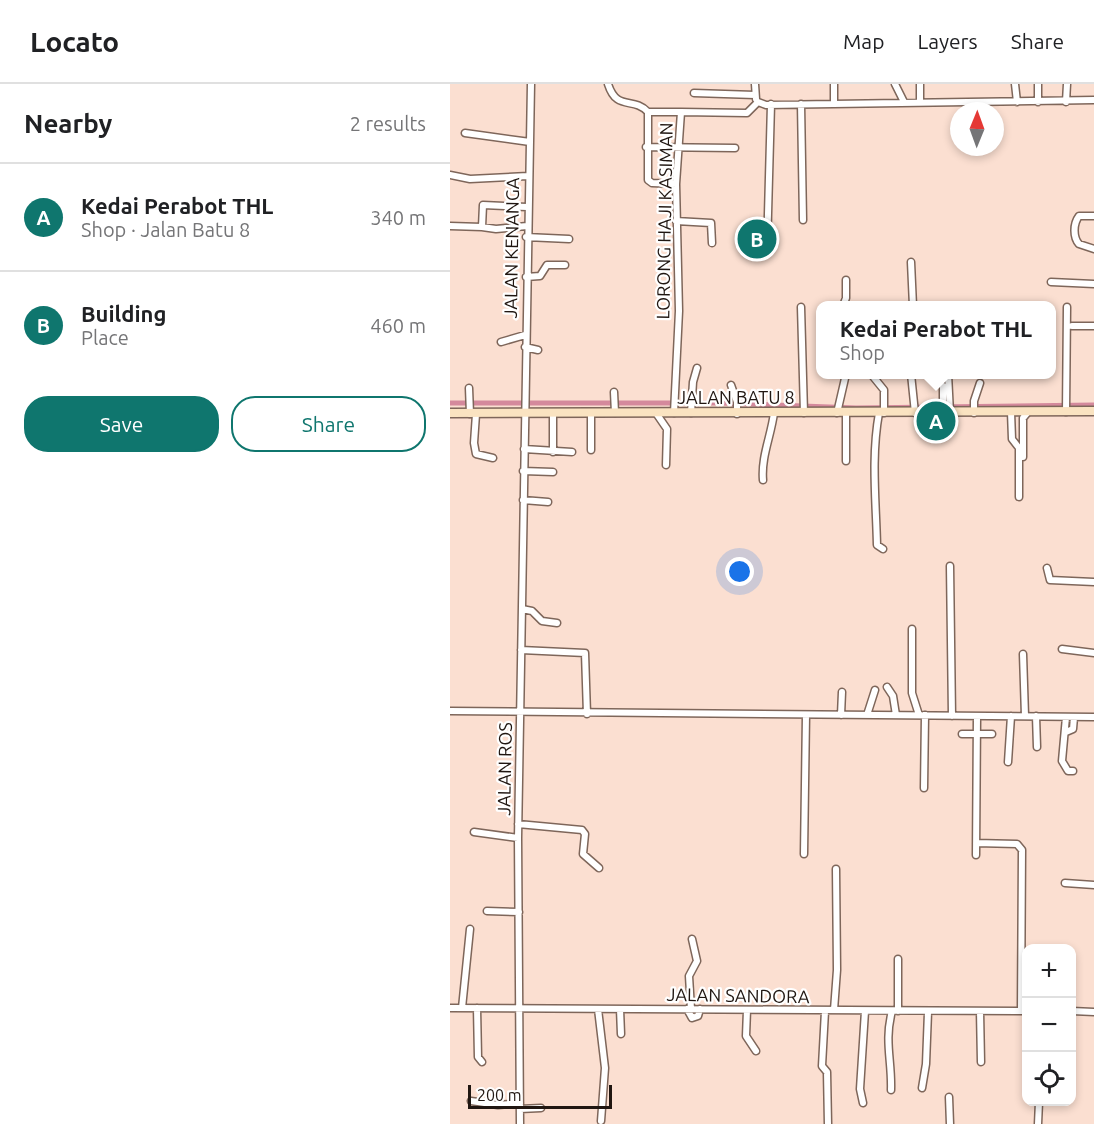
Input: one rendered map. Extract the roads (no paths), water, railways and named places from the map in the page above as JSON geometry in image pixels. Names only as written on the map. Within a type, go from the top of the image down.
[{"type":"street","name":"JALAN KENANGA","points":[[524,412],[531,84]]},
{"type":"street","points":[[609,84],[614,98],[623,103],[643,107],[648,112],[681,112]]},
{"type":"street","points":[[755,84],[756,98]]},
{"type":"street","points":[[834,84],[834,104]]},
{"type":"street","points":[[895,84],[904,102]]},
{"type":"street","points":[[920,84],[920,102]]},
{"type":"street","points":[[1015,84],[1017,102]]},
{"type":"street","points":[[1038,84],[1038,102]]},
{"type":"street","points":[[1066,84],[1066,102]]},
{"type":"street","points":[[694,93],[756,98],[771,104],[1094,100]]},
{"type":"street","name":"LORONG HAJI KASIMAN","points":[[674,411],[679,311],[676,184],[681,112],[747,113],[756,98]]},
{"type":"street","points":[[767,250],[771,104]]},
{"type":"street","points":[[801,104],[803,220]]},
{"type":"street","points":[[648,112],[646,147],[648,180],[652,183],[676,184]]},
{"type":"street","points":[[465,134],[530,142]]},
{"type":"street","points":[[646,147],[735,148]]},
{"type":"street","points":[[450,175],[470,178],[528,176]]},
{"type":"street","points":[[482,227],[483,205],[527,207]]},
{"type":"street","points":[[1094,216],[1079,216],[1075,224],[1075,237],[1079,244],[1094,249]]},
{"type":"street","points":[[676,221],[711,223],[712,243]]},
{"type":"street","points":[[450,226],[496,229],[527,226]]},
{"type":"street","points":[[526,237],[569,239]]},
{"type":"street","points":[[911,262],[913,301]]},
{"type":"street","points":[[526,277],[540,276],[547,265],[565,265]]},
{"type":"street","points":[[845,301],[846,280]]},
{"type":"street","points":[[1051,282],[1094,284]]},
{"type":"street","points":[[801,307],[804,408]]},
{"type":"street","points":[[1066,412],[1067,307]]},
{"type":"street","points":[[1072,326],[1094,326]]},
{"type":"street","points":[[501,342],[525,335]]},
{"type":"street","points":[[525,347],[538,350]]},
{"type":"street","points":[[691,407],[694,374],[697,368]]},
{"type":"street","points":[[845,379],[838,401],[846,461]]},
{"type":"street","points":[[874,379],[884,390],[873,467],[877,500],[877,545],[883,549]]},
{"type":"street","points":[[912,379],[914,411]]},
{"type":"street","points":[[946,379],[943,386],[946,409]]},
{"type":"street","points":[[974,408],[980,383]]},
{"type":"street","points":[[731,385],[737,407]]},
{"type":"street","points":[[469,388],[476,454],[493,458]]},
{"type":"street","points":[[615,396],[615,411]]},
{"type":"street","name":"JALAN BATU 8","points":[[450,414],[524,412],[591,414],[615,411],[656,413],[691,407],[737,407],[774,413],[804,408],[841,412],[974,408],[1011,412],[1094,411]]},
{"type":"street","name":"JALAN ROS","points":[[520,1124],[518,824],[524,412]]},
{"type":"street","points":[[1011,412],[1012,439],[1019,448],[1019,497]]},
{"type":"street","points":[[1023,457],[1023,418],[1028,412]]},
{"type":"street","points":[[656,413],[667,429],[666,465]]},
{"type":"street","points":[[763,480],[763,456],[769,441],[774,413]]},
{"type":"street","points":[[553,414],[553,452]]},
{"type":"street","points":[[591,414],[591,450]]},
{"type":"street","points":[[524,449],[572,452]]},
{"type":"street","points":[[523,471],[553,472]]},
{"type":"street","points":[[523,500],[548,502]]},
{"type":"street","points":[[950,566],[953,634],[952,716]]},
{"type":"street","points":[[1047,568],[1050,580],[1094,582]]},
{"type":"street","points":[[522,609],[532,611],[542,621],[557,623]]},
{"type":"street","points":[[912,629],[912,693],[922,715],[924,788]]},
{"type":"street","points":[[1062,649],[1094,653]]},
{"type":"street","points":[[521,650],[585,653],[586,714]]},
{"type":"street","points":[[1023,654],[1025,716]]},
{"type":"street","points":[[887,687],[893,696],[896,715]]},
{"type":"street","points":[[867,715],[874,690]]},
{"type":"street","points":[[842,692],[842,715]]},
{"type":"street","points":[[450,711],[1094,717]]},
{"type":"street","points":[[804,854],[806,715]]},
{"type":"street","points":[[976,855],[977,716]]},
{"type":"street","points":[[1008,762],[1011,716]]},
{"type":"street","points":[[1036,716],[1037,747]]},
{"type":"street","points":[[1066,717],[1062,761],[1068,771],[1073,771]]},
{"type":"street","points":[[1066,732],[1073,729],[1074,717]]},
{"type":"street","points":[[962,734],[992,734]]},
{"type":"street","points":[[518,824],[582,830],[585,834],[583,854],[599,868]]},
{"type":"street","points":[[474,832],[518,838]]},
{"type":"street","points":[[976,843],[1017,844],[1022,850],[1023,998]]},
{"type":"street","points":[[834,1010],[837,969],[836,869]]},
{"type":"street","points":[[1065,883],[1094,885]]},
{"type":"street","points":[[487,911],[519,912]]},
{"type":"street","points":[[462,1008],[470,929]]},
{"type":"street","points":[[689,1009],[689,976],[697,961],[692,939]]},
{"type":"street","points":[[891,1090],[892,1070],[887,1052],[895,1011],[898,959]]},
{"type":"street","name":"JALAN SANDORA","points":[[450,1008],[689,1009],[692,1018],[698,1017],[700,1009],[1022,1011]]},
{"type":"street","points":[[477,1008],[478,1057],[482,1062]]},
{"type":"street","points":[[598,1009],[605,1068],[601,1121]]},
{"type":"street","points":[[620,1009],[621,1034]]},
{"type":"street","points":[[747,1010],[746,1036],[756,1051]]},
{"type":"street","points":[[825,1011],[822,1066],[827,1072],[828,1124]]},
{"type":"street","points":[[863,1103],[860,1089],[865,1011]]},
{"type":"street","points":[[980,1011],[981,1062]]},
{"type":"street","points":[[1076,1011],[1094,1012]]},
{"type":"street","points":[[922,1088],[926,1064],[928,1012]]},
{"type":"street","points":[[950,1097],[950,1124]]},
{"type":"street","points":[[471,1101],[541,1108]]},
{"type":"street","points":[[1038,1124],[1039,1106]]},
{"type":"waterway","points":[[450,403],[720,403],[856,408],[1094,405]]},
{"type":"place","name":"Building","points":[[757,239]]},
{"type":"place","name":"Kedai Perabot THL","points":[[936,421]]}]
